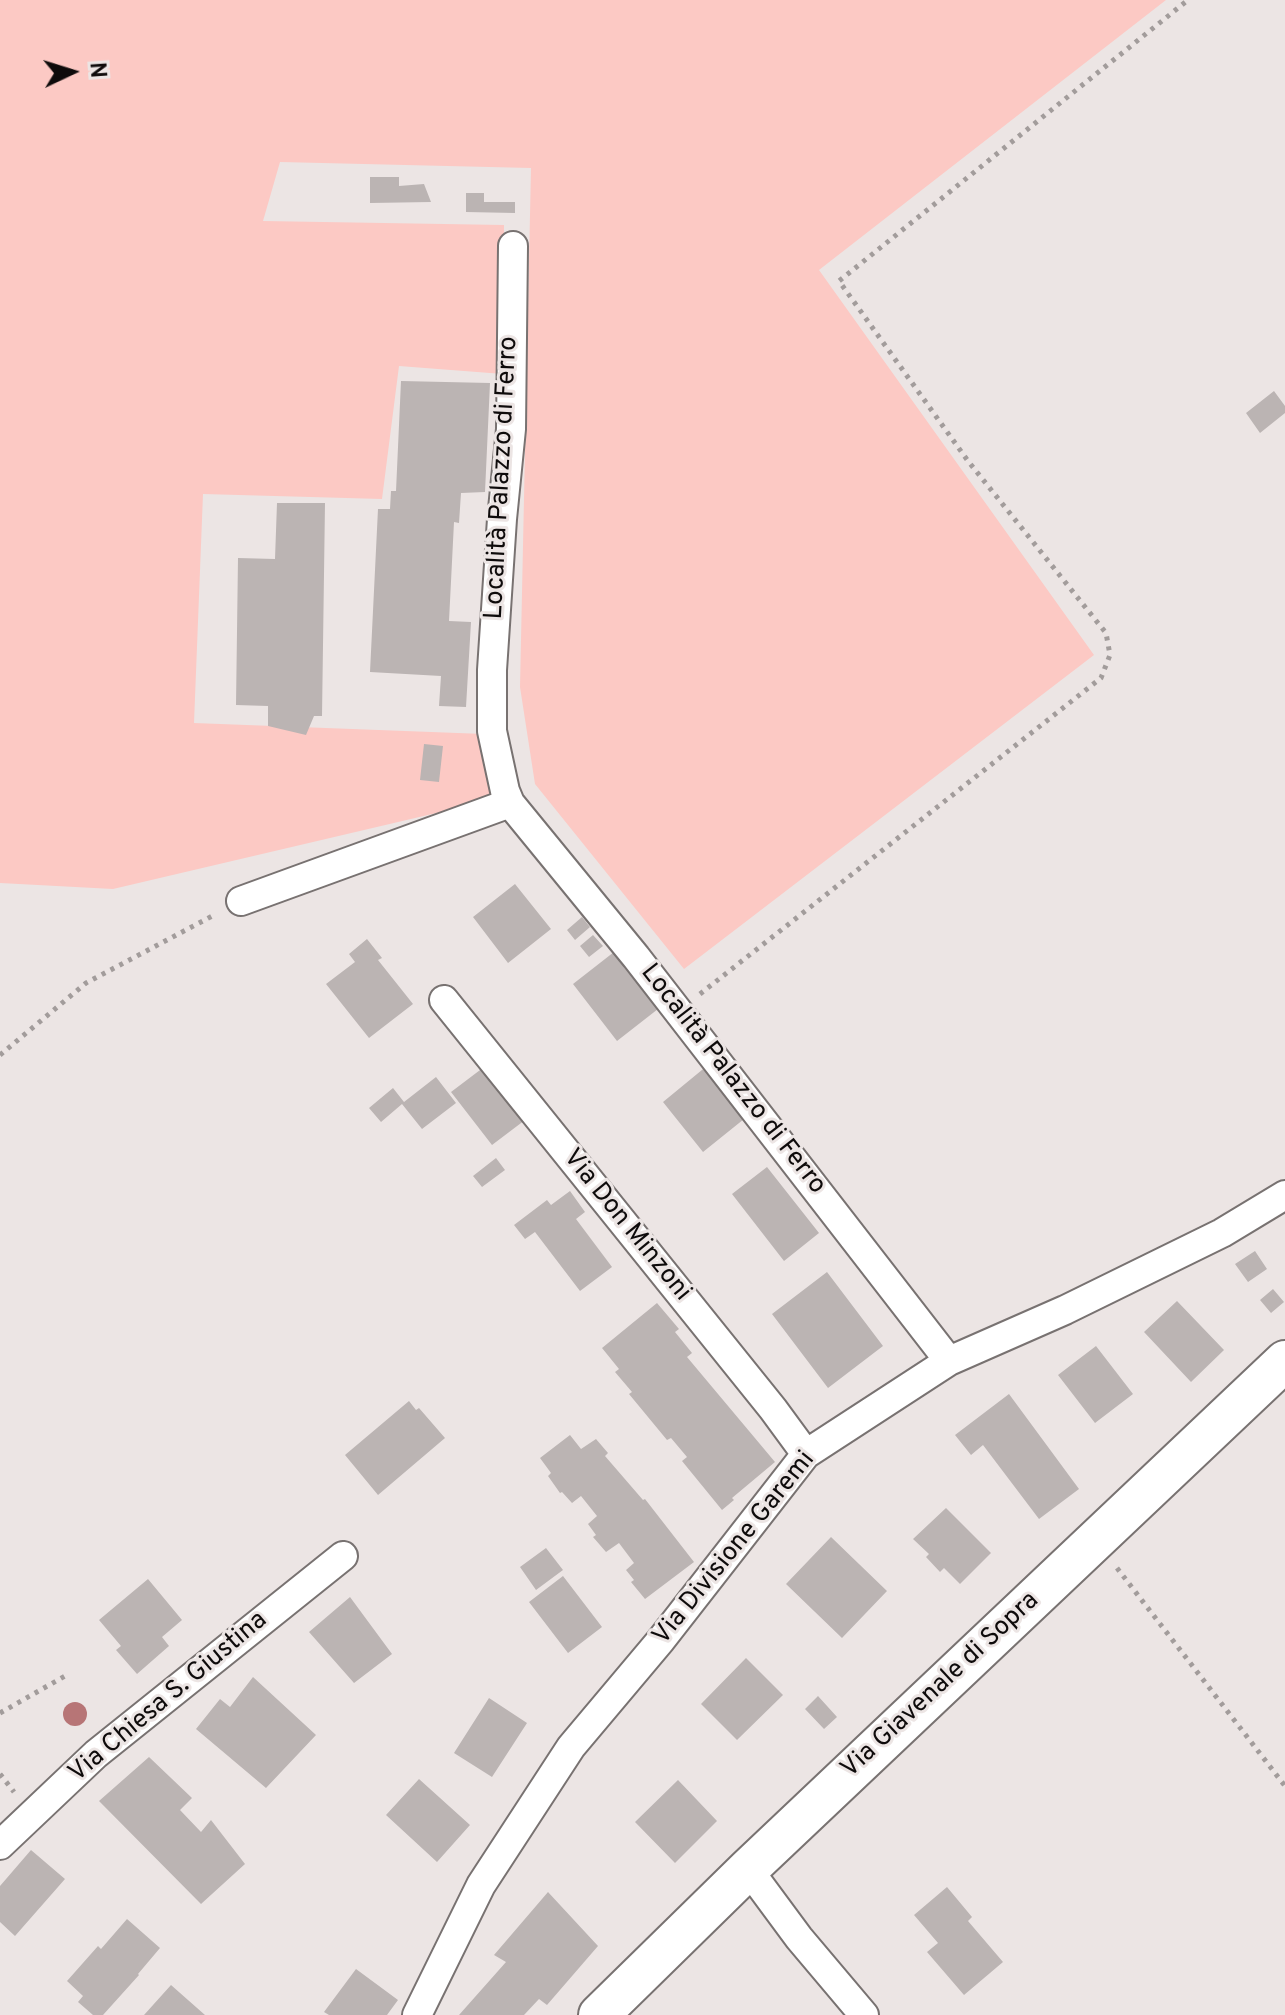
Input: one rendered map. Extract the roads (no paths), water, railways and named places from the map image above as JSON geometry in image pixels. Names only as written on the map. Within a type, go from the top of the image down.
[{"type":"street","name":"Località Palazzo di Ferro","points":[[513,246],[511,429],[492,670],[492,731],[505,791],[510,803],[636,957],[949,1361]]},
{"type":"street","points":[[241,901],[510,803]]},
{"type":"street","name":"Via Don Minzoni","points":[[444,1000],[806,1454]]},
{"type":"street","name":"Via Divisione Garemi","points":[[417,2015],[481,1885],[571,1747],[661,1640],[806,1454],[949,1361],[1065,1310],[1222,1233],[1285,1195]]},
{"type":"street","name":"Via Giavenale di Sopra","points":[[599,2015],[748,1869],[1285,1361]]},
{"type":"street","name":"Via Chiesa S. Giustina","points":[[0,1845],[96,1754],[343,1556]]},
{"type":"street","points":[[748,1869],[799,1938],[864,2015]]}]
